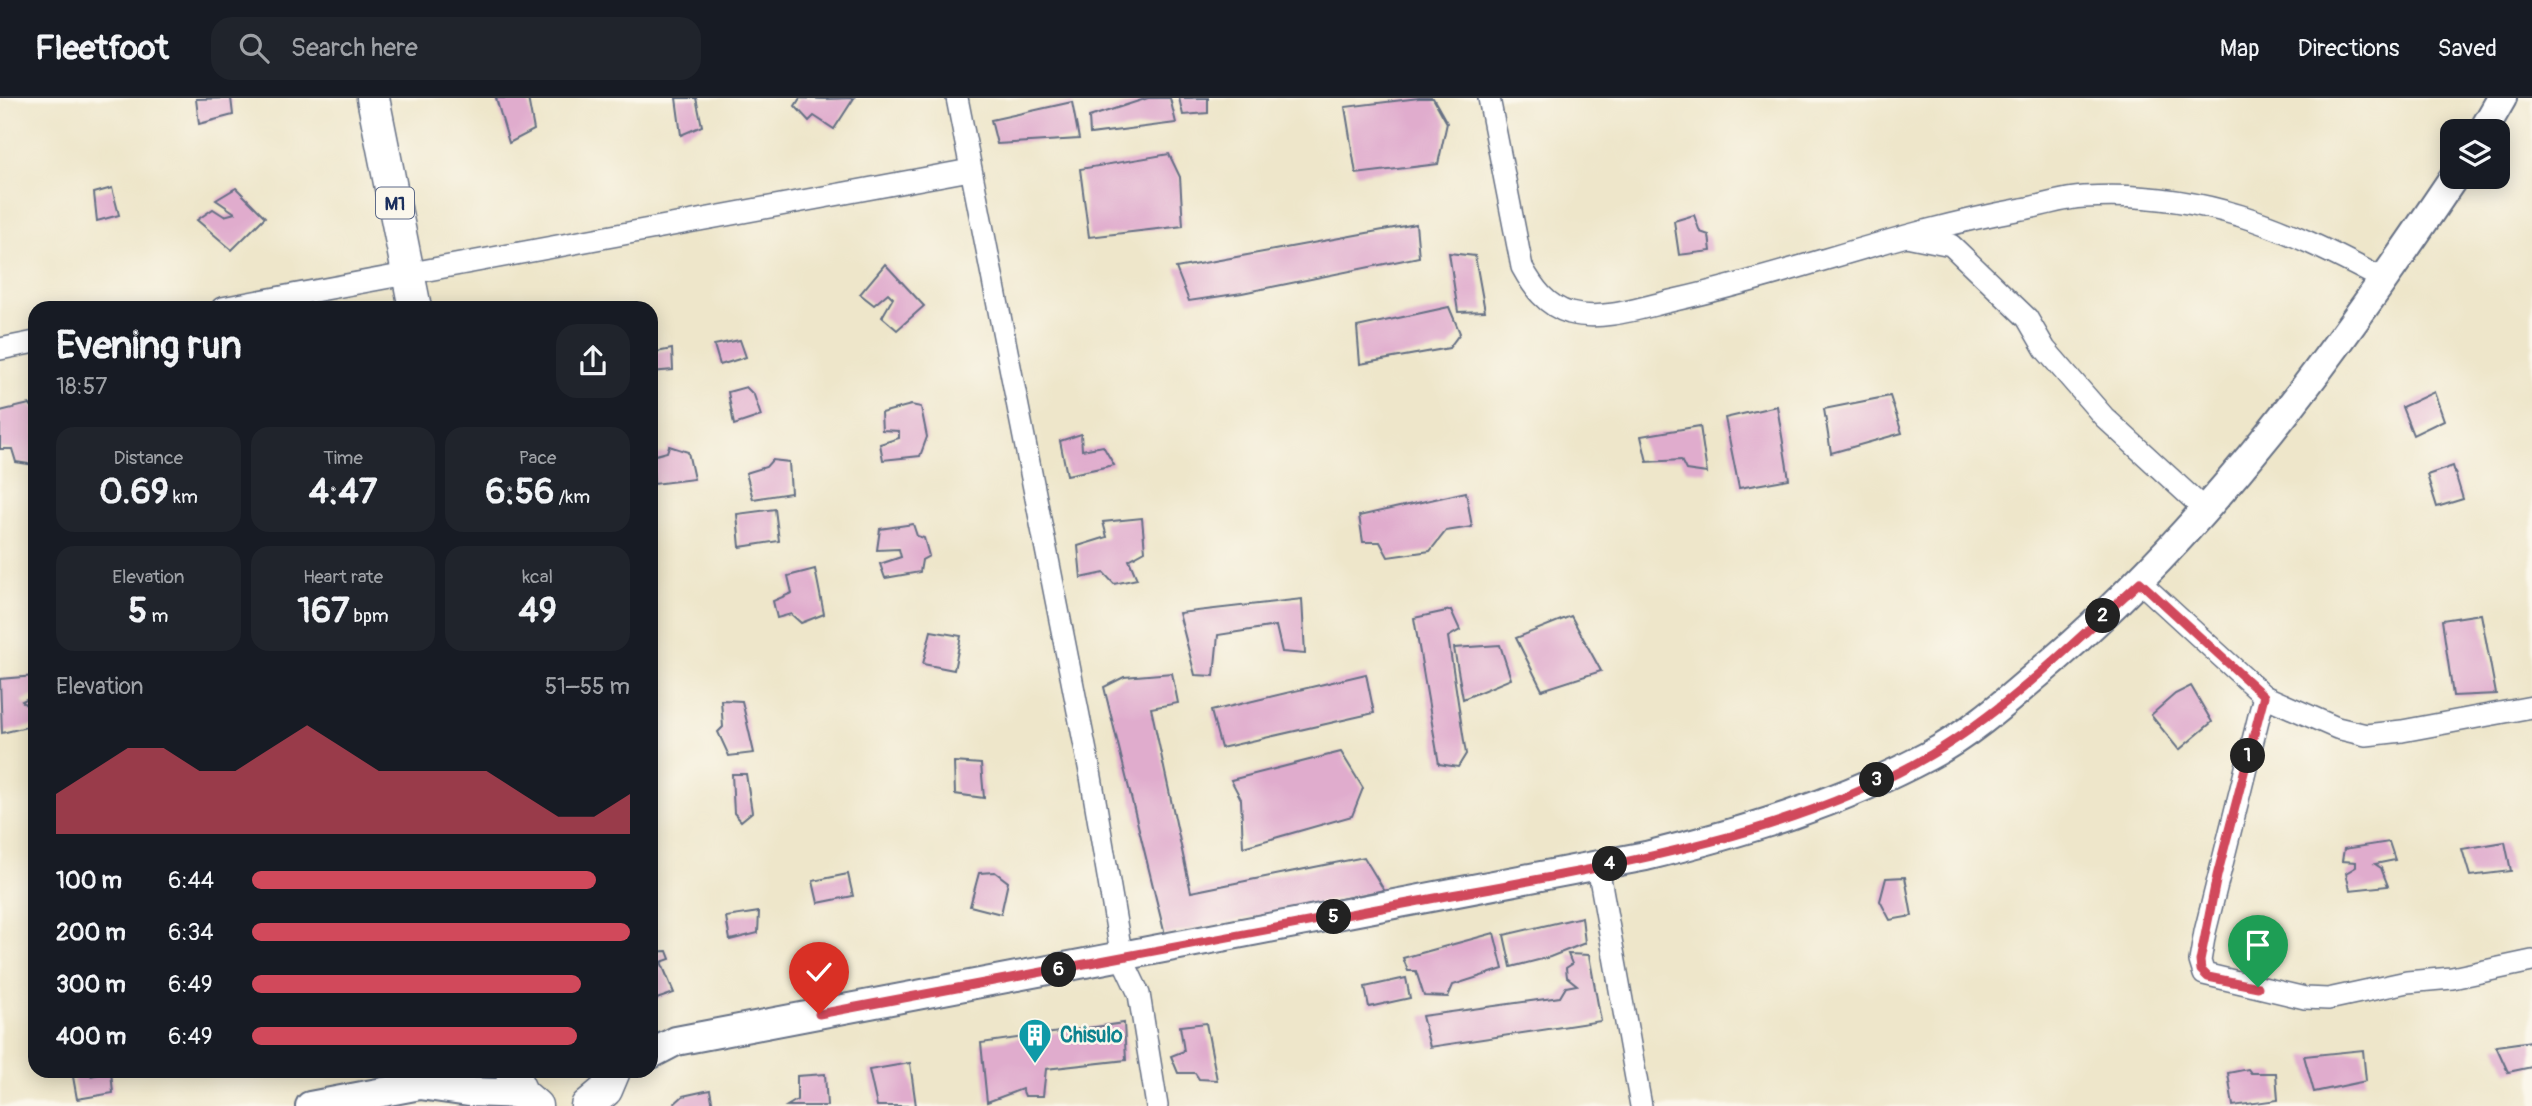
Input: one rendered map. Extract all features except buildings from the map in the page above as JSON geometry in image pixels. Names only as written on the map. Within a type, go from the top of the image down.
[{"type":"main road","name":"M1","points":[[373,98],[414,301]]},
{"type":"street","points":[[957,98],[1091,777],[1122,958],[1139,994],[1157,1106]]},
{"type":"street","points":[[1489,98],[1522,267],[1533,288],[1550,303],[1570,313],[1614,314],[1748,283],[1905,236],[2070,198],[2171,198],[2217,207],[2302,237],[2384,280]]},
{"type":"street","points":[[2490,119],[2502,98]]},
{"type":"street","points":[[258,301],[970,170]]},
{"type":"street","points":[[663,1039],[1122,958],[1598,867],[1745,832],[1840,798],[1930,755],[1993,713],[2140,582],[2206,511],[2261,446],[2384,280],[2446,189]]},
{"type":"street","points":[[1905,236],[1951,245],[2027,318],[2045,349],[2104,417],[2206,511]]},
{"type":"street","points":[[0,349],[28,343]]},
{"type":"street","points":[[2140,582],[2264,696],[2337,728],[2366,735],[2532,707]]},
{"type":"street","points":[[2264,696],[2204,932],[2200,961],[2204,974],[2305,998],[2328,999],[2407,982],[2452,978],[2532,961]]},
{"type":"street","points":[[1598,867],[1641,1106]]},
{"type":"street","points":[[310,1106],[420,1085],[436,1078]]},
{"type":"street","points":[[420,1085],[469,1092],[523,1090]]},
{"type":"place","name":"Chisulo","points":[[1035,1065]]},
{"type":"route","points":[[819,1014],[1598,867],[1745,832],[1840,798],[1930,755],[1993,713],[2140,582],[2264,696],[2217,876],[2200,961],[2201,970],[2208,977],[2258,987]]}]
